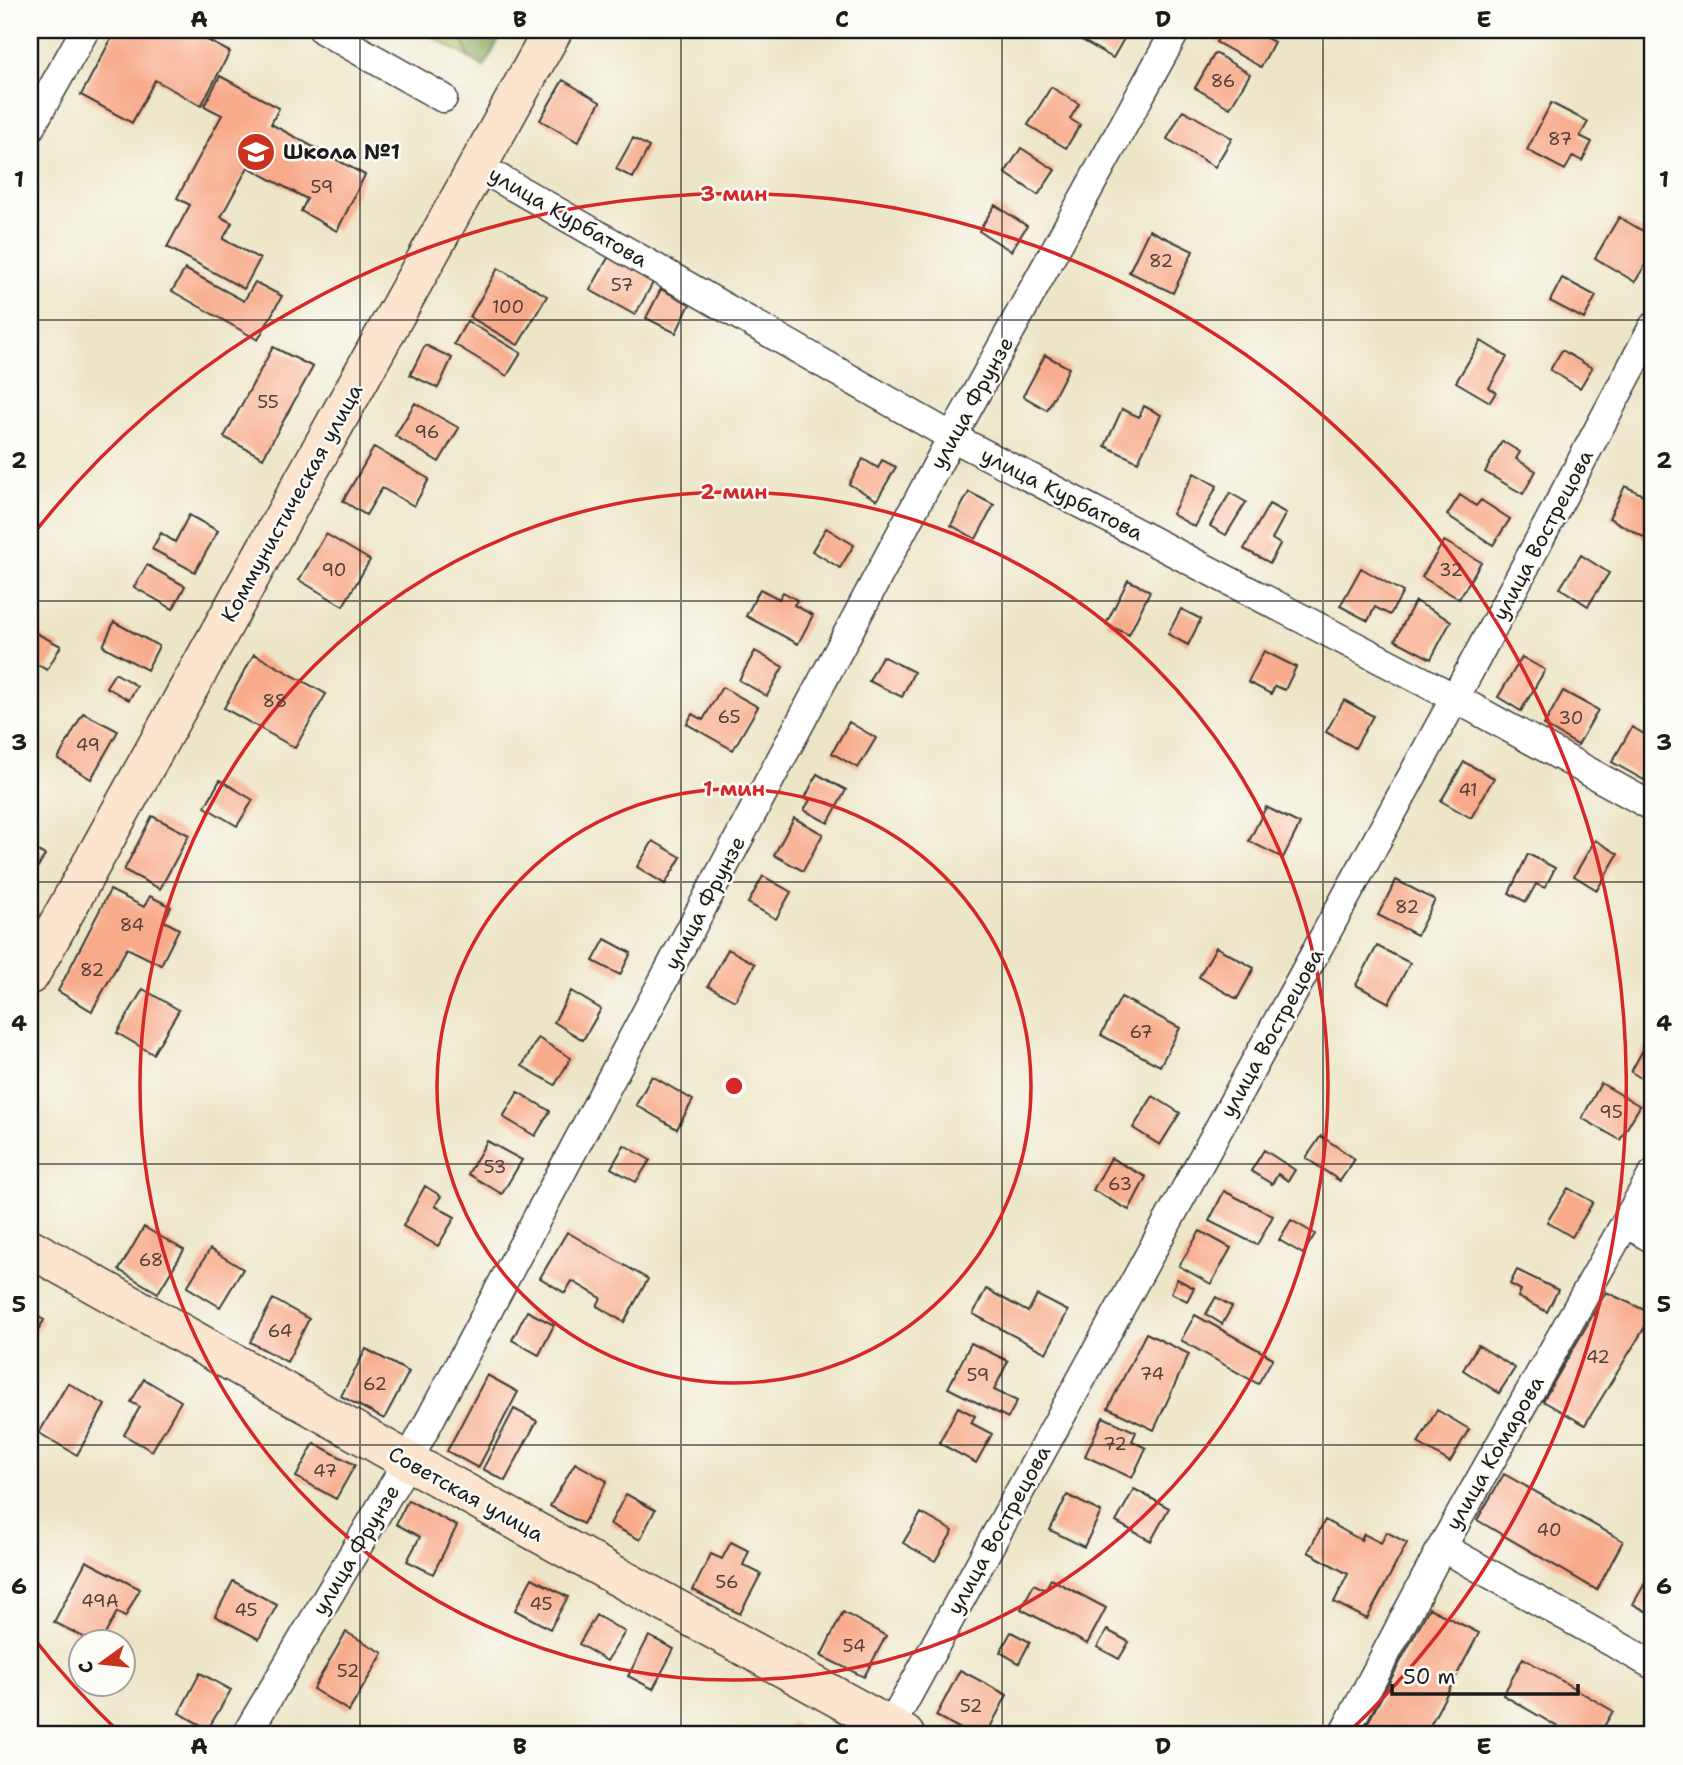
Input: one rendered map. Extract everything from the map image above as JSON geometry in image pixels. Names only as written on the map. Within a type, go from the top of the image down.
[{"type":"street","points":[[30,128],[85,30]]},
{"type":"street","points":[[323,30],[443,98]]},
{"type":"street","name":"Коммунистическая улица","points":[[30,975],[553,30]]},
{"type":"street","name":"улица Фрунзе","points":[[246,1735],[408,1461],[952,437],[1177,30]]},
{"type":"street","name":"улица Курбатова","points":[[479,167],[952,437],[1455,698],[1653,807]]},
{"type":"street","name":"улица Вострецова","points":[[894,1733],[1653,327]]},
{"type":"street","name":"улица Комарова","points":[[1343,1735],[1442,1547],[1653,1174]]},
{"type":"street","points":[[1626,1223],[1653,1239]]},
{"type":"street","name":"Советская улица","points":[[30,1248],[894,1733]]},
{"type":"street","points":[[1442,1547],[1653,1665]]},
{"type":"green space","points":[[421,30],[460,30],[469,58]]},
{"type":"green space","points":[[460,30],[504,30],[484,67],[469,58]]},
{"type":"building","points":[[116,30],[188,30],[230,52],[201,106],[155,80],[132,123],[81,95]]},
{"type":"building","points":[[1129,30],[1113,58],[1068,32]]},
{"type":"building","points":[[1223,30],[1261,30],[1259,34],[1274,42],[1261,67],[1216,42]]},
{"type":"building","points":[[1215,53],[1250,74],[1230,108],[1195,88]]},
{"type":"building","points":[[220,76],[279,108],[271,124],[365,175],[337,231],[301,211],[307,199],[248,167],[221,217],[232,223],[223,239],[260,259],[244,289],[167,247],[190,205],[177,198],[222,115],[204,106]]},
{"type":"building","points":[[563,80],[600,102],[578,142],[540,120]]},
{"type":"building","points":[[1051,87],[1079,104],[1070,119],[1080,125],[1066,148],[1028,125]]},
{"type":"building","points":[[1551,103],[1588,122],[1580,136],[1592,142],[1582,161],[1573,156],[1565,170],[1527,150]]},
{"type":"building","points":[[1183,110],[1232,138],[1215,167],[1167,139]]},
{"type":"building","points":[[633,138],[649,147],[633,178],[616,169]]},
{"type":"building","points":[[1021,148],[1055,170],[1038,195],[1005,173]]},
{"type":"building","points":[[995,205],[1027,226],[1011,251],[979,231]]},
{"type":"building","points":[[1619,217],[1653,237],[1653,252],[1635,282],[1595,258]]},
{"type":"building","points":[[1149,230],[1193,251],[1173,293],[1129,272]]},
{"type":"building","points":[[609,256],[654,281],[635,315],[590,290]]},
{"type":"building","points":[[498,268],[547,296],[518,345],[470,317]]},
{"type":"building","points":[[185,269],[244,301],[255,282],[282,296],[258,340],[172,291]]},
{"type":"building","points":[[1562,278],[1596,296],[1584,319],[1550,301]]},
{"type":"building","points":[[661,289],[690,304],[676,333],[646,318]]},
{"type":"building","points":[[467,321],[521,353],[507,376],[454,344]]},
{"type":"building","points":[[1481,341],[1507,357],[1489,388],[1496,392],[1490,402],[1456,382]]},
{"type":"building","points":[[425,345],[452,358],[438,388],[410,375]]},
{"type":"building","points":[[273,347],[313,367],[263,458],[224,437]]},
{"type":"building","points":[[1562,350],[1592,368],[1580,388],[1550,370]]},
{"type":"building","points":[[1045,355],[1069,368],[1047,410],[1023,396]]},
{"type":"building","points":[[415,403],[459,428],[439,462],[395,436]]},
{"type":"building","points":[[1144,406],[1161,415],[1138,462],[1105,446],[1122,409],[1139,417]]},
{"type":"building","points":[[1502,441],[1520,452],[1516,459],[1536,471],[1523,494],[1485,472]]},
{"type":"building","points":[[374,447],[429,479],[414,506],[382,488],[366,515],[343,501]]},
{"type":"building","points":[[863,459],[878,468],[882,460],[896,467],[877,500],[849,484]]},
{"type":"building","points":[[1194,473],[1217,486],[1195,527],[1172,514]]},
{"type":"building","points":[[1625,486],[1653,500],[1653,528],[1647,539],[1609,518]]},
{"type":"building","points":[[969,492],[994,505],[976,539],[951,525]]},
{"type":"building","points":[[1230,493],[1246,502],[1226,535],[1210,526]]},
{"type":"building","points":[[1460,495],[1476,506],[1481,500],[1510,519],[1493,545],[1447,515]]},
{"type":"building","points":[[1269,504],[1286,513],[1272,539],[1280,544],[1270,563],[1244,549]]},
{"type":"building","points":[[189,515],[218,531],[195,572],[152,549],[161,533],[175,542]]},
{"type":"building","points":[[826,528],[854,545],[840,568],[812,551]]},
{"type":"building","points":[[326,534],[370,560],[343,606],[299,580]]},
{"type":"building","points":[[1444,541],[1481,562],[1459,599],[1422,577]]},
{"type":"building","points":[[1581,555],[1609,573],[1588,606],[1560,588]]},
{"type":"building","points":[[147,565],[185,586],[173,609],[134,587]]},
{"type":"building","points":[[1361,568],[1403,592],[1390,615],[1375,607],[1368,621],[1340,606]]},
{"type":"building","points":[[1128,580],[1150,591],[1129,635],[1106,624]]},
{"type":"building","points":[[760,589],[779,599],[783,592],[797,600],[794,605],[813,615],[798,644],[746,616]]},
{"type":"building","points":[[1415,601],[1451,621],[1431,659],[1395,640]]},
{"type":"building","points":[[1181,609],[1201,619],[1188,645],[1168,634]]},
{"type":"building","points":[[114,622],[159,646],[147,670],[103,646]]},
{"type":"building","points":[[30,630],[61,646],[47,670],[30,661]]},
{"type":"building","points":[[755,651],[783,667],[767,696],[739,680]]},
{"type":"building","points":[[1264,651],[1296,667],[1285,690],[1275,686],[1271,694],[1248,682]]},
{"type":"building","points":[[254,654],[326,694],[295,748],[224,708]]},
{"type":"building","points":[[882,656],[914,672],[902,697],[869,681]]},
{"type":"building","points":[[1522,657],[1545,670],[1521,711],[1498,697]]},
{"type":"building","points":[[115,673],[137,686],[129,700],[106,687]]},
{"type":"building","points":[[722,687],[758,707],[733,750],[687,724],[692,714],[703,720]]},
{"type":"building","points":[[1563,691],[1598,710],[1578,745],[1544,725]]},
{"type":"building","points":[[1344,700],[1373,716],[1355,748],[1326,732]]},
{"type":"building","points":[[83,713],[118,731],[91,779],[58,759]]},
{"type":"building","points":[[849,722],[876,738],[858,768],[832,753]]},
{"type":"building","points":[[1632,727],[1653,739],[1653,763],[1644,780],[1612,762]]},
{"type":"building","points":[[1464,762],[1494,778],[1471,818],[1441,801]]},
{"type":"building","points":[[817,774],[846,790],[828,823],[804,810],[810,800],[805,798]]},
{"type":"building","points":[[220,780],[253,800],[237,826],[205,807]]},
{"type":"building","points":[[1266,807],[1300,824],[1283,858],[1249,841]]},
{"type":"building","points":[[152,816],[189,835],[160,889],[124,870]]},
{"type":"building","points":[[794,818],[823,834],[803,871],[774,855]]},
{"type":"building","points":[[1595,840],[1618,854],[1597,890],[1574,876]]},
{"type":"building","points":[[653,841],[681,857],[665,884],[637,867]]},
{"type":"building","points":[[30,847],[45,855],[30,880]]},
{"type":"building","points":[[1528,854],[1555,868],[1545,888],[1536,884],[1526,902],[1509,893]]},
{"type":"building","points":[[763,876],[791,892],[776,919],[748,903]]},
{"type":"building","points":[[1396,880],[1435,900],[1417,935],[1378,915]]},
{"type":"building","points":[[110,890],[144,907],[150,896],[171,907],[164,921],[179,929],[161,965],[127,948],[92,1011],[58,991]]},
{"type":"building","points":[[605,939],[631,953],[620,975],[593,961]]},
{"type":"building","points":[[1377,946],[1410,963],[1389,1003],[1356,985]]},
{"type":"building","points":[[1216,947],[1254,968],[1237,999],[1199,977]]},
{"type":"building","points":[[728,949],[755,964],[735,1001],[708,986]]},
{"type":"building","points":[[143,989],[179,1010],[153,1054],[117,1033]]},
{"type":"building","points":[[571,991],[601,1009],[583,1040],[554,1022]]},
{"type":"building","points":[[1121,997],[1180,1028],[1160,1066],[1101,1035]]},
{"type":"building","points":[[538,1038],[571,1058],[555,1085],[522,1066]]},
{"type":"building","points":[[1645,1046],[1653,1051],[1653,1085],[1631,1072]]},
{"type":"building","points":[[652,1076],[693,1100],[677,1129],[636,1105]]},
{"type":"building","points":[[1601,1083],[1640,1106],[1620,1140],[1582,1118]]},
{"type":"building","points":[[518,1092],[550,1111],[535,1136],[503,1117]]},
{"type":"building","points":[[1153,1096],[1180,1113],[1160,1145],[1133,1128]]},
{"type":"building","points":[[1321,1136],[1355,1159],[1340,1181],[1306,1158]]},
{"type":"building","points":[[487,1141],[522,1160],[502,1194],[468,1174]]},
{"type":"building","points":[[624,1145],[650,1160],[636,1182],[611,1168]]},
{"type":"building","points":[[1264,1150],[1295,1170],[1288,1181],[1278,1174],[1272,1184],[1251,1171]]},
{"type":"building","points":[[1111,1158],[1146,1177],[1129,1210],[1093,1190]]},
{"type":"building","points":[[425,1186],[441,1196],[435,1206],[455,1217],[438,1246],[403,1226]]},
{"type":"building","points":[[1568,1188],[1593,1202],[1572,1237],[1547,1222]]},
{"type":"building","points":[[1224,1191],[1273,1216],[1257,1245],[1209,1221]]},
{"type":"building","points":[[1291,1220],[1315,1234],[1303,1254],[1279,1240]]},
{"type":"building","points":[[144,1227],[184,1250],[158,1293],[119,1270]]},
{"type":"building","points":[[1200,1231],[1231,1248],[1211,1284],[1179,1266]]},
{"type":"building","points":[[567,1232],[648,1279],[624,1322],[597,1306],[601,1298],[572,1281],[565,1293],[540,1278]]},
{"type":"building","points":[[210,1249],[243,1269],[220,1307],[187,1287]]},
{"type":"building","points":[[1517,1270],[1558,1290],[1547,1312],[1518,1297],[1521,1290],[1510,1284]]},
{"type":"building","points":[[1177,1279],[1194,1288],[1187,1301],[1171,1293]]},
{"type":"building","points":[[986,1289],[1028,1312],[1037,1295],[1068,1311],[1046,1353],[973,1314]]},
{"type":"building","points":[[1606,1292],[1653,1314],[1585,1425],[1543,1401]]},
{"type":"building","points":[[1216,1297],[1232,1307],[1222,1324],[1206,1314]]},
{"type":"building","points":[[273,1299],[309,1319],[287,1362],[250,1342]]},
{"type":"building","points":[[527,1311],[554,1325],[539,1355],[512,1340]]},
{"type":"building","points":[[30,1312],[44,1320],[30,1344]]},
{"type":"building","points":[[1195,1315],[1273,1358],[1258,1384],[1181,1340]]},
{"type":"building","points":[[1146,1333],[1189,1354],[1154,1430],[1108,1408]]},
{"type":"building","points":[[971,1343],[1008,1361],[994,1390],[1017,1401],[1008,1418],[948,1388]]},
{"type":"building","points":[[1478,1345],[1515,1368],[1499,1393],[1463,1370]]},
{"type":"building","points":[[366,1349],[409,1372],[384,1419],[341,1396]]},
{"type":"building","points":[[487,1375],[518,1392],[478,1468],[447,1451]]},
{"type":"building","points":[[144,1379],[181,1401],[152,1451],[124,1435],[140,1407],[131,1402]]},
{"type":"building","points":[[68,1383],[105,1405],[77,1455],[39,1433]]},
{"type":"building","points":[[958,1407],[975,1416],[971,1423],[992,1434],[976,1463],[939,1443]]},
{"type":"building","points":[[514,1409],[537,1421],[505,1481],[483,1469]]},
{"type":"building","points":[[1437,1410],[1469,1429],[1450,1462],[1418,1443]]},
{"type":"building","points":[[1103,1417],[1136,1432],[1132,1441],[1146,1448],[1132,1478],[1085,1456]]},
{"type":"building","points":[[314,1443],[355,1465],[336,1499],[296,1477]]},
{"type":"building","points":[[575,1463],[607,1481],[583,1524],[550,1506]]},
{"type":"building","points":[[1504,1474],[1623,1541],[1597,1590],[1477,1520]]},
{"type":"building","points":[[1134,1489],[1169,1508],[1151,1541],[1116,1522]]},
{"type":"building","points":[[626,1494],[655,1510],[640,1540],[610,1524]]},
{"type":"building","points":[[1067,1495],[1101,1512],[1084,1547],[1050,1530]]},
{"type":"building","points":[[408,1500],[457,1526],[433,1574],[407,1561],[420,1537],[396,1524]]},
{"type":"building","points":[[921,1513],[953,1531],[935,1561],[903,1543]]},
{"type":"building","points":[[1325,1520],[1361,1540],[1364,1534],[1381,1543],[1387,1532],[1407,1543],[1367,1619],[1334,1602],[1348,1574],[1308,1552]]},
{"type":"building","points":[[731,1542],[749,1551],[743,1565],[761,1574],[740,1614],[693,1590],[711,1554],[722,1559]]},
{"type":"building","points":[[86,1561],[140,1589],[125,1617],[117,1612],[108,1628],[66,1628],[54,1622]]},
{"type":"building","points":[[1653,1569],[1653,1615],[1633,1604]]},
{"type":"building","points":[[532,1578],[568,1597],[550,1629],[515,1610]]},
{"type":"building","points":[[1051,1579],[1106,1608],[1087,1644],[1021,1609],[1034,1584],[1045,1590]]},
{"type":"building","points":[[233,1581],[277,1605],[259,1639],[215,1616]]},
{"type":"building","points":[[1429,1608],[1479,1633],[1425,1735],[1389,1735],[1367,1724]]},
{"type":"building","points":[[843,1612],[886,1636],[864,1677],[821,1656]]},
{"type":"building","points":[[596,1615],[625,1632],[607,1661],[579,1644]]},
{"type":"building","points":[[1107,1630],[1129,1642],[1119,1659],[1097,1647]]},
{"type":"building","points":[[346,1632],[383,1653],[349,1711],[313,1689]]},
{"type":"building","points":[[1011,1632],[1030,1642],[1019,1663],[1000,1652]]},
{"type":"building","points":[[649,1636],[674,1649],[653,1689],[628,1676]]},
{"type":"building","points":[[1523,1658],[1613,1711],[1599,1735],[1572,1735],[1503,1695]]},
{"type":"building","points":[[960,1670],[1007,1695],[986,1735],[972,1735],[936,1716]]},
{"type":"building","points":[[200,1673],[231,1690],[208,1729],[179,1713]]},
{"type":"building","points":[[791,1723],[814,1735],[785,1735]]},
{"type":"place","name":"Школа №1","points":[[256,152]]}]
